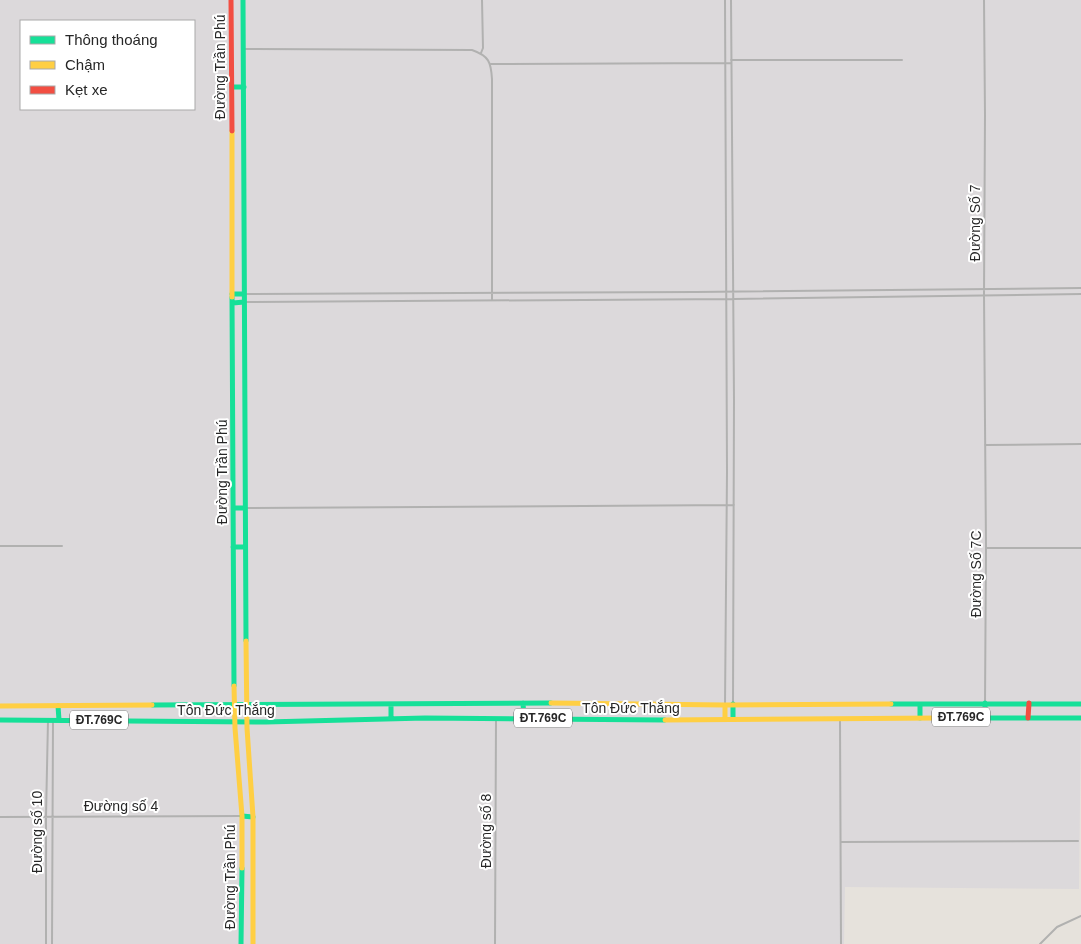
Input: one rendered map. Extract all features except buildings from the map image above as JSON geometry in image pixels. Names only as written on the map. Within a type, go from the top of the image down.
[{"type":"main road","name":"Đường Trần Phú","points":[[231,0],[234,705],[242,816],[241,944]]},
{"type":"main road","name":"Đường Trần Phú","points":[[243,0],[246,705],[253,816],[253,944]]},
{"type":"main road","points":[[232,87],[244,87]]},
{"type":"main road","points":[[232,294],[244,294]]},
{"type":"main road","points":[[233,304],[244,302]]},
{"type":"main road","points":[[233,508],[245,508]]},
{"type":"main road","points":[[233,547],[245,547]]},
{"type":"main road","points":[[523,703],[524,718]]},
{"type":"main road","name":"Tôn Đức Thắng","points":[[0,706],[523,703],[1081,704]]},
{"type":"main road","points":[[985,703],[985,717]]},
{"type":"main road","points":[[1028,703],[1028,718]]},
{"type":"main road","points":[[391,704],[391,718]]},
{"type":"main road","points":[[725,704],[725,719]]},
{"type":"main road","points":[[733,704],[733,720]]},
{"type":"main road","points":[[920,704],[920,718]]},
{"type":"main road","points":[[53,720],[58,706]]},
{"type":"main road","name":"Tôn Đức Thắng","points":[[0,720],[304,722],[391,718],[733,720],[985,717],[1081,718]]},
{"type":"main road","points":[[242,816],[253,816]]},
{"type":"street","points":[[481,53],[483,48],[482,0]]},
{"type":"street","points":[[725,0],[725,704]]},
{"type":"street","points":[[731,0],[734,292],[733,704]]},
{"type":"street","name":"Đường Số 7","points":[[984,0],[985,445]]},
{"type":"street","points":[[243,49],[472,50],[486,57],[491,64],[492,79],[492,300]]},
{"type":"street","points":[[491,64],[902,60]]},
{"type":"street","points":[[244,294],[734,292],[1081,288]]},
{"type":"street","points":[[606,292],[606,300]]},
{"type":"street","points":[[244,302],[734,299],[1081,294]]},
{"type":"street","points":[[726,400],[734,400]]},
{"type":"street","points":[[985,445],[1081,444]]},
{"type":"street","name":"Đường Số 7C","points":[[985,445],[985,703]]},
{"type":"street","points":[[245,508],[734,505]]},
{"type":"street","points":[[0,546],[62,546]]},
{"type":"street","points":[[986,548],[1081,548]]},
{"type":"street","points":[[726,595],[733,595]]},
{"type":"street","name":"Đường số 8","points":[[495,944],[496,719]]},
{"type":"street","points":[[840,719],[842,944]]},
{"type":"street","name":"Đường số 10","points":[[46,944],[46,816],[53,720]]},
{"type":"street","name":"Đường số 10","points":[[52,944],[53,720]]},
{"type":"street","name":"Đường số 4","points":[[0,817],[242,816]]},
{"type":"street","points":[[841,842],[1078,841]]},
{"type":"street","points":[[1040,944],[1057,927],[1081,916]]},
{"type":"shaded area","points":[[0,0],[1081,0],[1081,712],[1079,889],[845,887],[844,944],[0,944]]},
{"type":"traffic: fast","points":[[243,0],[246,641]]},
{"type":"traffic: fast","points":[[232,87],[244,87]]},
{"type":"traffic: fast","points":[[232,294],[244,294]]},
{"type":"traffic: fast","points":[[232,297],[234,686]]},
{"type":"traffic: fast","points":[[233,303],[244,302]]},
{"type":"traffic: fast","points":[[233,508],[245,508]]},
{"type":"traffic: fast","points":[[233,547],[245,547]]},
{"type":"traffic: fast","points":[[523,703],[524,718]]},
{"type":"traffic: fast","points":[[152,705],[551,703]]},
{"type":"traffic: fast","points":[[985,703],[985,717]]},
{"type":"traffic: fast","points":[[391,704],[391,718]]},
{"type":"traffic: fast","points":[[733,704],[733,719]]},
{"type":"traffic: fast","points":[[891,704],[1081,704]]},
{"type":"traffic: fast","points":[[920,704],[920,718]]},
{"type":"traffic: fast","points":[[58,706],[59,720]]},
{"type":"traffic: fast","points":[[0,720],[266,722],[425,718],[665,720]]},
{"type":"traffic: fast","points":[[940,718],[1081,718]]},
{"type":"traffic: fast","points":[[242,816],[253,817]]},
{"type":"traffic: fast","points":[[241,944],[242,868]]},
{"type":"traffic: slow","points":[[232,131],[232,297]]},
{"type":"traffic: slow","points":[[246,641],[247,728],[253,817],[253,944]]},
{"type":"traffic: slow","points":[[234,686],[235,728],[242,816],[242,868]]},
{"type":"traffic: slow","points":[[551,703],[891,704]]},
{"type":"traffic: slow","points":[[0,706],[152,705]]},
{"type":"traffic: slow","points":[[725,705],[725,719]]},
{"type":"traffic: slow","points":[[665,720],[940,718]]},
{"type":"traffic: jam","points":[[231,0],[232,131]]},
{"type":"traffic: jam","points":[[1028,718],[1029,703]]}]
